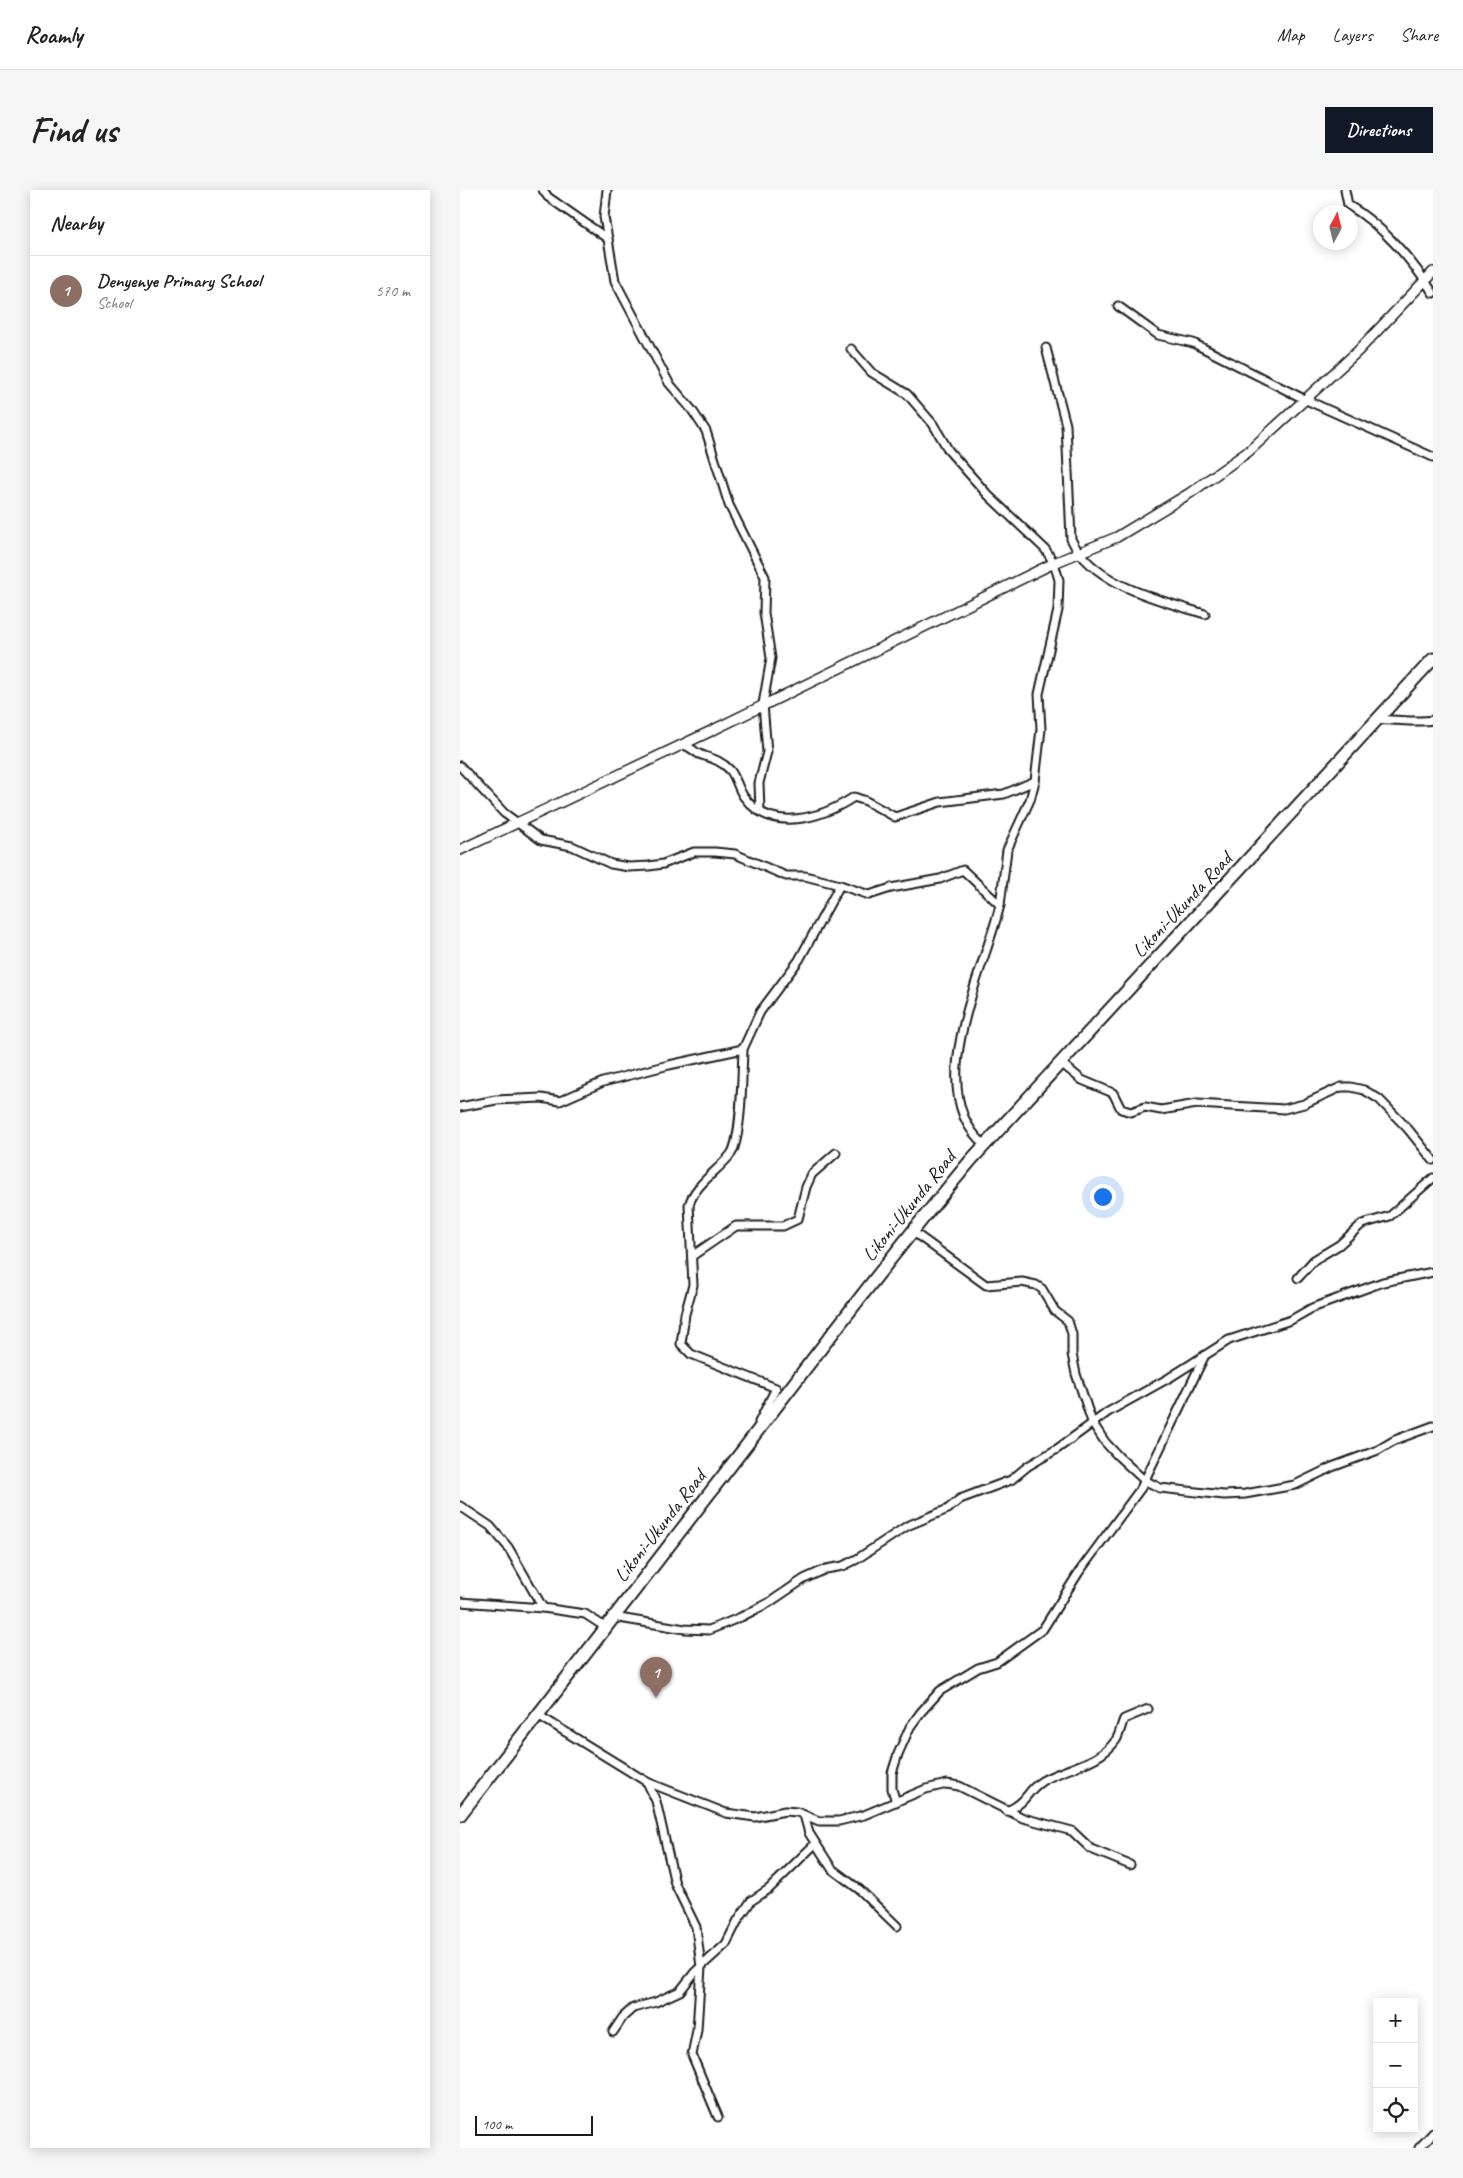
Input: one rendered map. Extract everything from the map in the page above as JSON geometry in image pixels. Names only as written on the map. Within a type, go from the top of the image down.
[{"type":"highway","name":"Likoni-Ukunda Road","points":[[460,1815],[912,1231],[984,1146],[1433,659]]},
{"type":"street","points":[[543,190],[548,197],[608,239]]},
{"type":"street","points":[[607,190],[604,217],[615,281],[669,383],[692,410],[706,431],[729,505],[765,577],[764,613],[771,658],[763,704],[767,752],[759,783],[760,811]]},
{"type":"street","points":[[1345,190],[1348,205],[1370,219],[1394,242],[1425,280],[1433,293]]},
{"type":"street","points":[[460,850],[683,744],[1054,563],[1117,537],[1190,493],[1249,451],[1358,351],[1433,272]]},
{"type":"street","points":[[1118,306],[1158,336],[1193,343],[1304,399],[1433,457]]},
{"type":"street","points":[[1046,348],[1066,425],[1071,538],[1078,554],[1110,578],[1156,600],[1205,614]]},
{"type":"street","points":[[851,349],[871,372],[907,394],[933,424],[956,458],[988,495],[1045,549],[1054,563],[1059,580],[1058,610],[1039,694],[1041,729],[1035,781],[1030,800],[1007,850],[1000,905],[994,932],[973,989],[956,1072],[962,1115],[968,1128],[984,1146]]},
{"type":"street","points":[[1378,720],[1400,719],[1416,723],[1433,720]]},
{"type":"street","points":[[683,744],[698,753],[716,759],[730,770],[743,796],[760,811],[780,820],[812,817],[840,806],[854,798],[866,801],[895,817],[940,802],[1004,794],[1035,781]]},
{"type":"street","points":[[460,766],[504,813],[518,821],[541,840],[572,846],[611,864],[629,867],[663,864],[694,852],[735,854],[786,876],[805,876],[869,895],[890,888],[940,879],[963,870],[1000,905]]},
{"type":"street","points":[[751,1440],[776,1388],[691,1354],[681,1344],[685,1314],[693,1285],[690,1205],[692,1194],[732,1152],[737,1134],[743,1049],[760,1012],[799,960],[840,885]]},
{"type":"street","points":[[460,1107],[496,1100],[541,1098],[560,1101],[603,1082],[668,1065],[743,1049]]},
{"type":"street","points":[[1061,1063],[1082,1080],[1112,1093],[1121,1109],[1131,1112],[1145,1107],[1161,1110],[1197,1104],[1284,1109],[1304,1104],[1340,1087],[1364,1090],[1379,1099],[1408,1129],[1433,1160]]},
{"type":"street","points":[[692,1256],[736,1226],[783,1226],[798,1219],[806,1187],[812,1174],[836,1153]]},
{"type":"street","points":[[1298,1278],[1314,1260],[1339,1245],[1362,1224],[1390,1216],[1433,1178]]},
{"type":"street","points":[[912,1231],[986,1285],[1022,1282],[1036,1284],[1042,1289],[1055,1311],[1068,1321],[1072,1334],[1072,1354],[1076,1374],[1092,1422],[1105,1442],[1144,1480],[1160,1488],[1224,1495],[1245,1494],[1295,1485],[1332,1467],[1378,1450],[1395,1440],[1433,1426]]},
{"type":"street","points":[[613,1617],[685,1629],[709,1630],[741,1618],[804,1579],[826,1568],[843,1566],[857,1559],[907,1526],[948,1508],[960,1500],[1011,1480],[1092,1422],[1229,1340],[1291,1320],[1312,1308],[1383,1282],[1433,1272]]},
{"type":"street","points":[[896,1802],[892,1789],[892,1773],[906,1736],[921,1712],[940,1691],[978,1668],[996,1662],[1042,1629],[1080,1572],[1141,1488],[1205,1355]]},
{"type":"street","points":[[460,1506],[490,1526],[508,1547],[542,1608]]},
{"type":"street","points":[[460,1602],[542,1608],[585,1614],[605,1627]]},
{"type":"street","points":[[1007,1811],[1020,1806],[1035,1786],[1042,1781],[1103,1753],[1117,1740],[1124,1719],[1148,1709]]},
{"type":"street","points":[[538,1715],[647,1782],[726,1814],[755,1816],[785,1811],[819,1821],[839,1821],[864,1815],[926,1789],[947,1784],[959,1786],[1007,1811],[1072,1831],[1091,1849],[1130,1865]]},
{"type":"street","points":[[647,1782],[656,1801],[674,1884],[696,1927],[701,1967],[697,2030],[692,2055],[718,2117]]},
{"type":"street","points":[[804,1816],[809,1834],[832,1868],[860,1890],[897,1926]]},
{"type":"street","points":[[613,2032],[633,2008],[656,2002],[680,1990],[726,1944],[738,1920],[751,1902],[769,1889],[815,1844]]},
{"type":"street","points":[[1419,2148],[1433,2133]]},
{"type":"place","name":"Denyenye Primary School","points":[[656,1698]]}]
